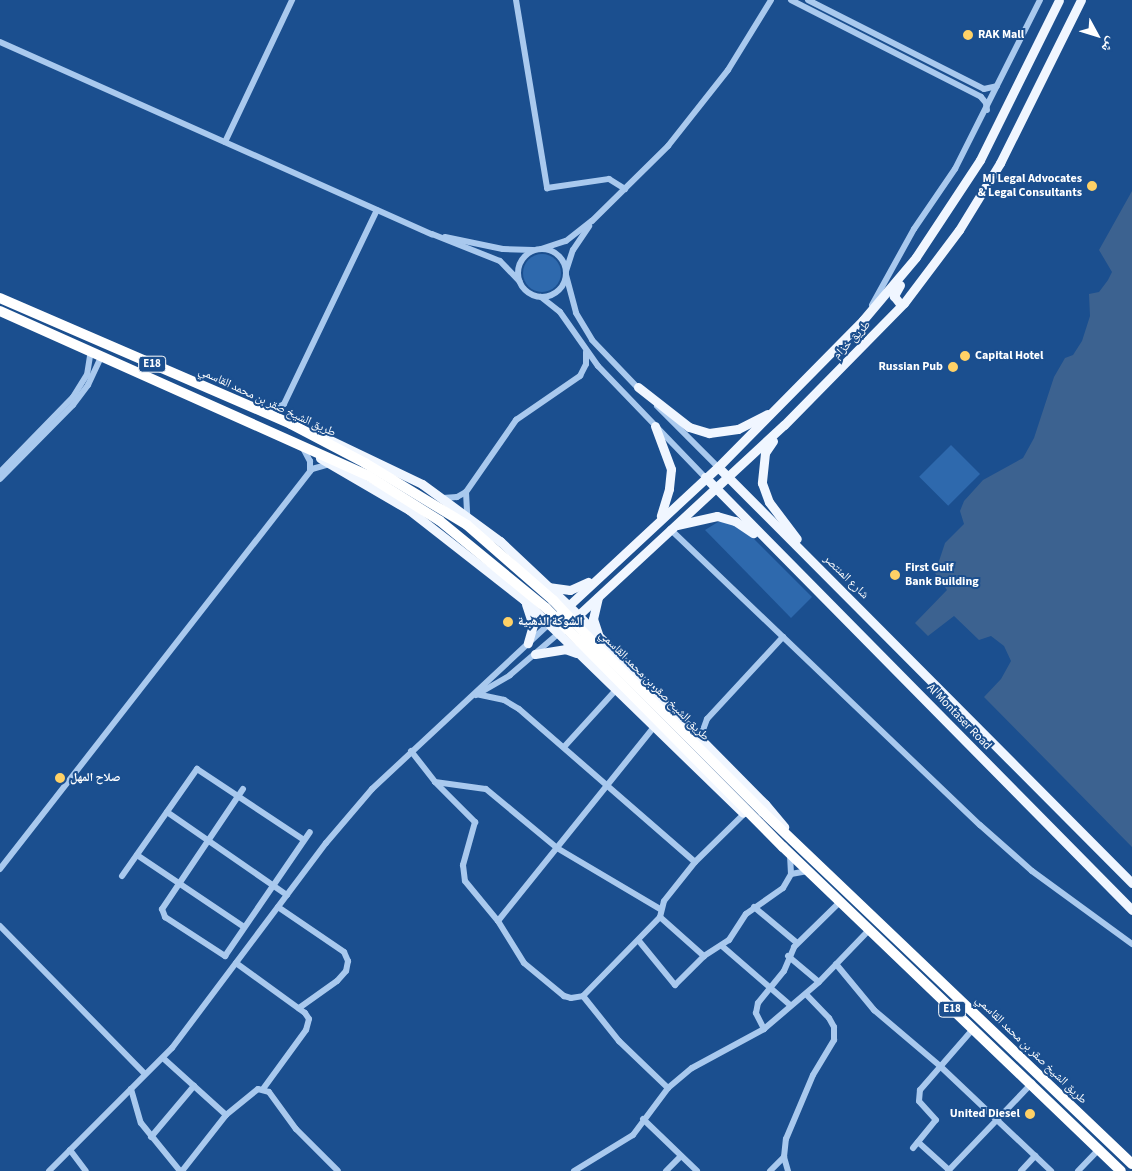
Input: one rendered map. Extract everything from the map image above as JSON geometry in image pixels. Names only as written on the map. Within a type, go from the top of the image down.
[{"type":"highway","name":"طريق الشيخ صقر بن محمد القاسمي","points":[[0,298],[291,424],[414,490],[467,525],[550,604],[786,850],[1121,1171]]},
{"type":"highway","name":"طريق الشيخ صقر بن محمد القاسمي","points":[[0,311],[367,475],[406,499],[550,604]]},
{"type":"highway","name":"طريق الشيخ صقر بن محمد القاسمي","points":[[583,639],[1132,1164]]},
{"type":"main road","name":"طريق خزام","points":[[550,623],[660,518],[718,467],[776,409],[863,320],[916,257],[980,160],[1060,0]]},
{"type":"main road","name":"طريق خزام","points":[[559,633],[784,425],[901,305],[959,230],[1000,163],[1081,0]]},
{"type":"main road","points":[[901,305],[893,293],[912,270],[916,257]]},
{"type":"main road","points":[[638,388],[689,427],[709,434],[738,429],[776,409]]},
{"type":"main road","points":[[784,425],[764,453],[762,483],[768,502],[815,564]]},
{"type":"main road","points":[[655,426],[671,469],[669,489],[660,518]]},
{"type":"main road","points":[[304,431],[387,465],[468,514],[568,605],[765,804],[795,840]]},
{"type":"main road","points":[[292,441],[415,514],[524,600],[550,623],[653,728],[744,814],[786,850]]},
{"type":"main road","name":"شارع المنتصر","points":[[718,467],[1132,883]]},
{"type":"main road","points":[[706,477],[767,542]]},
{"type":"main road","points":[[672,528],[717,516],[734,521],[767,542]]},
{"type":"main road","name":"Al Montaser Road","points":[[767,542],[1132,910]]},
{"type":"main road","points":[[548,586],[570,590],[597,577]]},
{"type":"main road","points":[[600,638],[593,619],[595,604],[603,592]]},
{"type":"main road","points":[[524,600],[533,625],[528,643]]},
{"type":"main road","points":[[535,654],[565,649],[580,655]]},
{"type":"street","points":[[225,142],[292,0]]},
{"type":"street","points":[[516,0],[547,188],[609,179],[625,189]]},
{"type":"street","points":[[432,234],[503,249],[534,250],[566,241],[592,221],[625,189],[692,118],[728,70],[771,0]]},
{"type":"street","points":[[791,0],[981,97],[986,103],[987,111]]},
{"type":"street","points":[[808,0],[984,89],[991,90],[998,85]]},
{"type":"street","points":[[863,320],[987,111],[1040,0]]},
{"type":"street","points":[[0,42],[377,210],[500,261],[528,293],[541,297],[560,312],[586,351],[655,426],[706,477]]},
{"type":"street","points":[[264,413],[284,404],[377,210]]},
{"type":"street","points":[[541,297],[556,293],[566,273],[573,250],[592,221]]},
{"type":"street","points":[[541,249],[556,253],[566,273]]},
{"type":"street","points":[[519,281],[519,266],[534,250]]},
{"type":"street","name":"شارع المنتصر","points":[[566,273],[576,313],[592,340],[718,467]]},
{"type":"street","points":[[443,498],[456,497],[466,492],[516,420],[580,376],[586,364],[586,351]]},
{"type":"street","points":[[0,472],[73,397],[87,375],[90,355]]},
{"type":"street","points":[[0,478],[73,405],[88,384],[100,359]]},
{"type":"street","points":[[284,404],[291,424]]},
{"type":"street","points":[[302,447],[310,461],[310,472]]},
{"type":"street","points":[[0,869],[310,472],[320,464],[330,464]]},
{"type":"street","points":[[466,492],[468,514]]},
{"type":"street","points":[[672,528],[783,637],[1017,858],[1132,944]]},
{"type":"street","points":[[49,1171],[163,1058],[356,807],[411,751],[550,623]]},
{"type":"street","points":[[473,695],[504,679],[559,633]]},
{"type":"street","points":[[707,746],[703,730],[707,719],[783,637]]},
{"type":"street","points":[[564,748],[615,691]]},
{"type":"street","points":[[473,695],[514,705],[605,786],[695,862]]},
{"type":"street","points":[[498,921],[653,728]]},
{"type":"street","points":[[411,751],[435,782],[475,822],[463,873],[466,881],[498,921],[528,968],[568,998],[583,996],[639,941],[660,917],[660,909],[695,862],[744,814]]},
{"type":"street","points":[[122,876],[197,769],[304,840]]},
{"type":"street","points":[[435,782],[481,786],[557,848],[660,909]]},
{"type":"street","points":[[243,789],[162,909],[165,916],[225,956],[310,832]]},
{"type":"street","points":[[167,812],[288,895]]},
{"type":"street","points":[[786,850],[791,874]]},
{"type":"street","points":[[137,855],[244,927]]},
{"type":"street","points":[[639,941],[675,985],[704,956],[722,946],[754,907],[778,893],[791,874],[808,871]]},
{"type":"street","points":[[764,1029],[756,1008],[784,971],[788,956],[797,943],[840,902]]},
{"type":"street","points":[[278,907],[344,952],[348,961],[346,971],[337,981],[299,1008]]},
{"type":"street","points":[[754,907],[797,943]]},
{"type":"street","points":[[660,917],[704,956]]},
{"type":"street","points":[[0,926],[145,1074]]},
{"type":"street","points":[[584,1171],[608,1148],[633,1134],[668,1088],[698,1063],[764,1029],[819,982],[869,930]]},
{"type":"street","points":[[722,946],[790,1005]]},
{"type":"street","points":[[788,956],[819,982]]},
{"type":"street","points":[[236,964],[299,1008],[307,1016],[308,1027],[263,1089]]},
{"type":"street","points":[[836,964],[874,1010],[940,1066],[1051,1171]]},
{"type":"street","points":[[788,1171],[784,1157],[786,1139],[813,1075],[834,1040],[834,1027],[830,1018],[806,994]]},
{"type":"street","points":[[583,996],[619,1041],[668,1088]]},
{"type":"street","points":[[913,1148],[936,1120],[920,1101],[918,1094],[973,1029]]},
{"type":"street","points":[[163,1058],[226,1115]]},
{"type":"street","points":[[918,1142],[948,1171],[1032,1084]]},
{"type":"street","points":[[151,1137],[194,1086]]},
{"type":"street","points":[[131,1089],[141,1123],[181,1171],[226,1115],[253,1090],[263,1089],[269,1092],[296,1129],[338,1171]]},
{"type":"street","points":[[643,1119],[697,1171]]},
{"type":"street","points":[[1078,1171],[1098,1149]]},
{"type":"street","points":[[70,1150],[86,1171]]},
{"type":"street","points":[[666,1171],[681,1156]]},
{"type":"street","points":[[1021,1171],[1035,1156]]},
{"type":"street","points":[[770,1171],[784,1157]]},
{"type":"street","points":[[574,1171],[594,1161]]},
{"type":"shaded area","points":[[1132,191],[1132,847],[984,697],[1001,679],[1011,661],[1004,646],[991,636],[979,640],[954,616],[928,636],[915,623],[947,590],[935,573],[945,543],[964,524],[960,511],[964,501],[983,480],[1023,458],[1034,438],[1054,377],[1065,358],[1073,355],[1082,341],[1090,316],[1089,294],[1099,292],[1112,272],[1099,250]]},
{"type":"shaded area","points":[[542,254],[556,259],[561,273],[556,287],[542,292],[528,287],[523,273],[528,259]]},
{"type":"shaded area","points":[[951,445],[980,474],[948,506],[919,477]]},
{"type":"shaded area","points":[[718,522],[732,522],[745,530],[812,597],[791,618],[705,530]]},
{"type":"place","name":"RAK Mall","points":[[968,35]]},
{"type":"place","name":"Mj Legal Advocates & Legal Consultants","points":[[1092,186]]},
{"type":"place","name":"Capital Hotel","points":[[965,356]]},
{"type":"place","name":"Russian Pub","points":[[953,367]]},
{"type":"place","name":"First Gulf Bank Building","points":[[895,575]]},
{"type":"place","name":"الشوكة الذهبية","points":[[508,622]]},
{"type":"place","name":"صلاح المهل","points":[[60,778]]},
{"type":"place","name":"United Diesel","points":[[1030,1114]]}]
